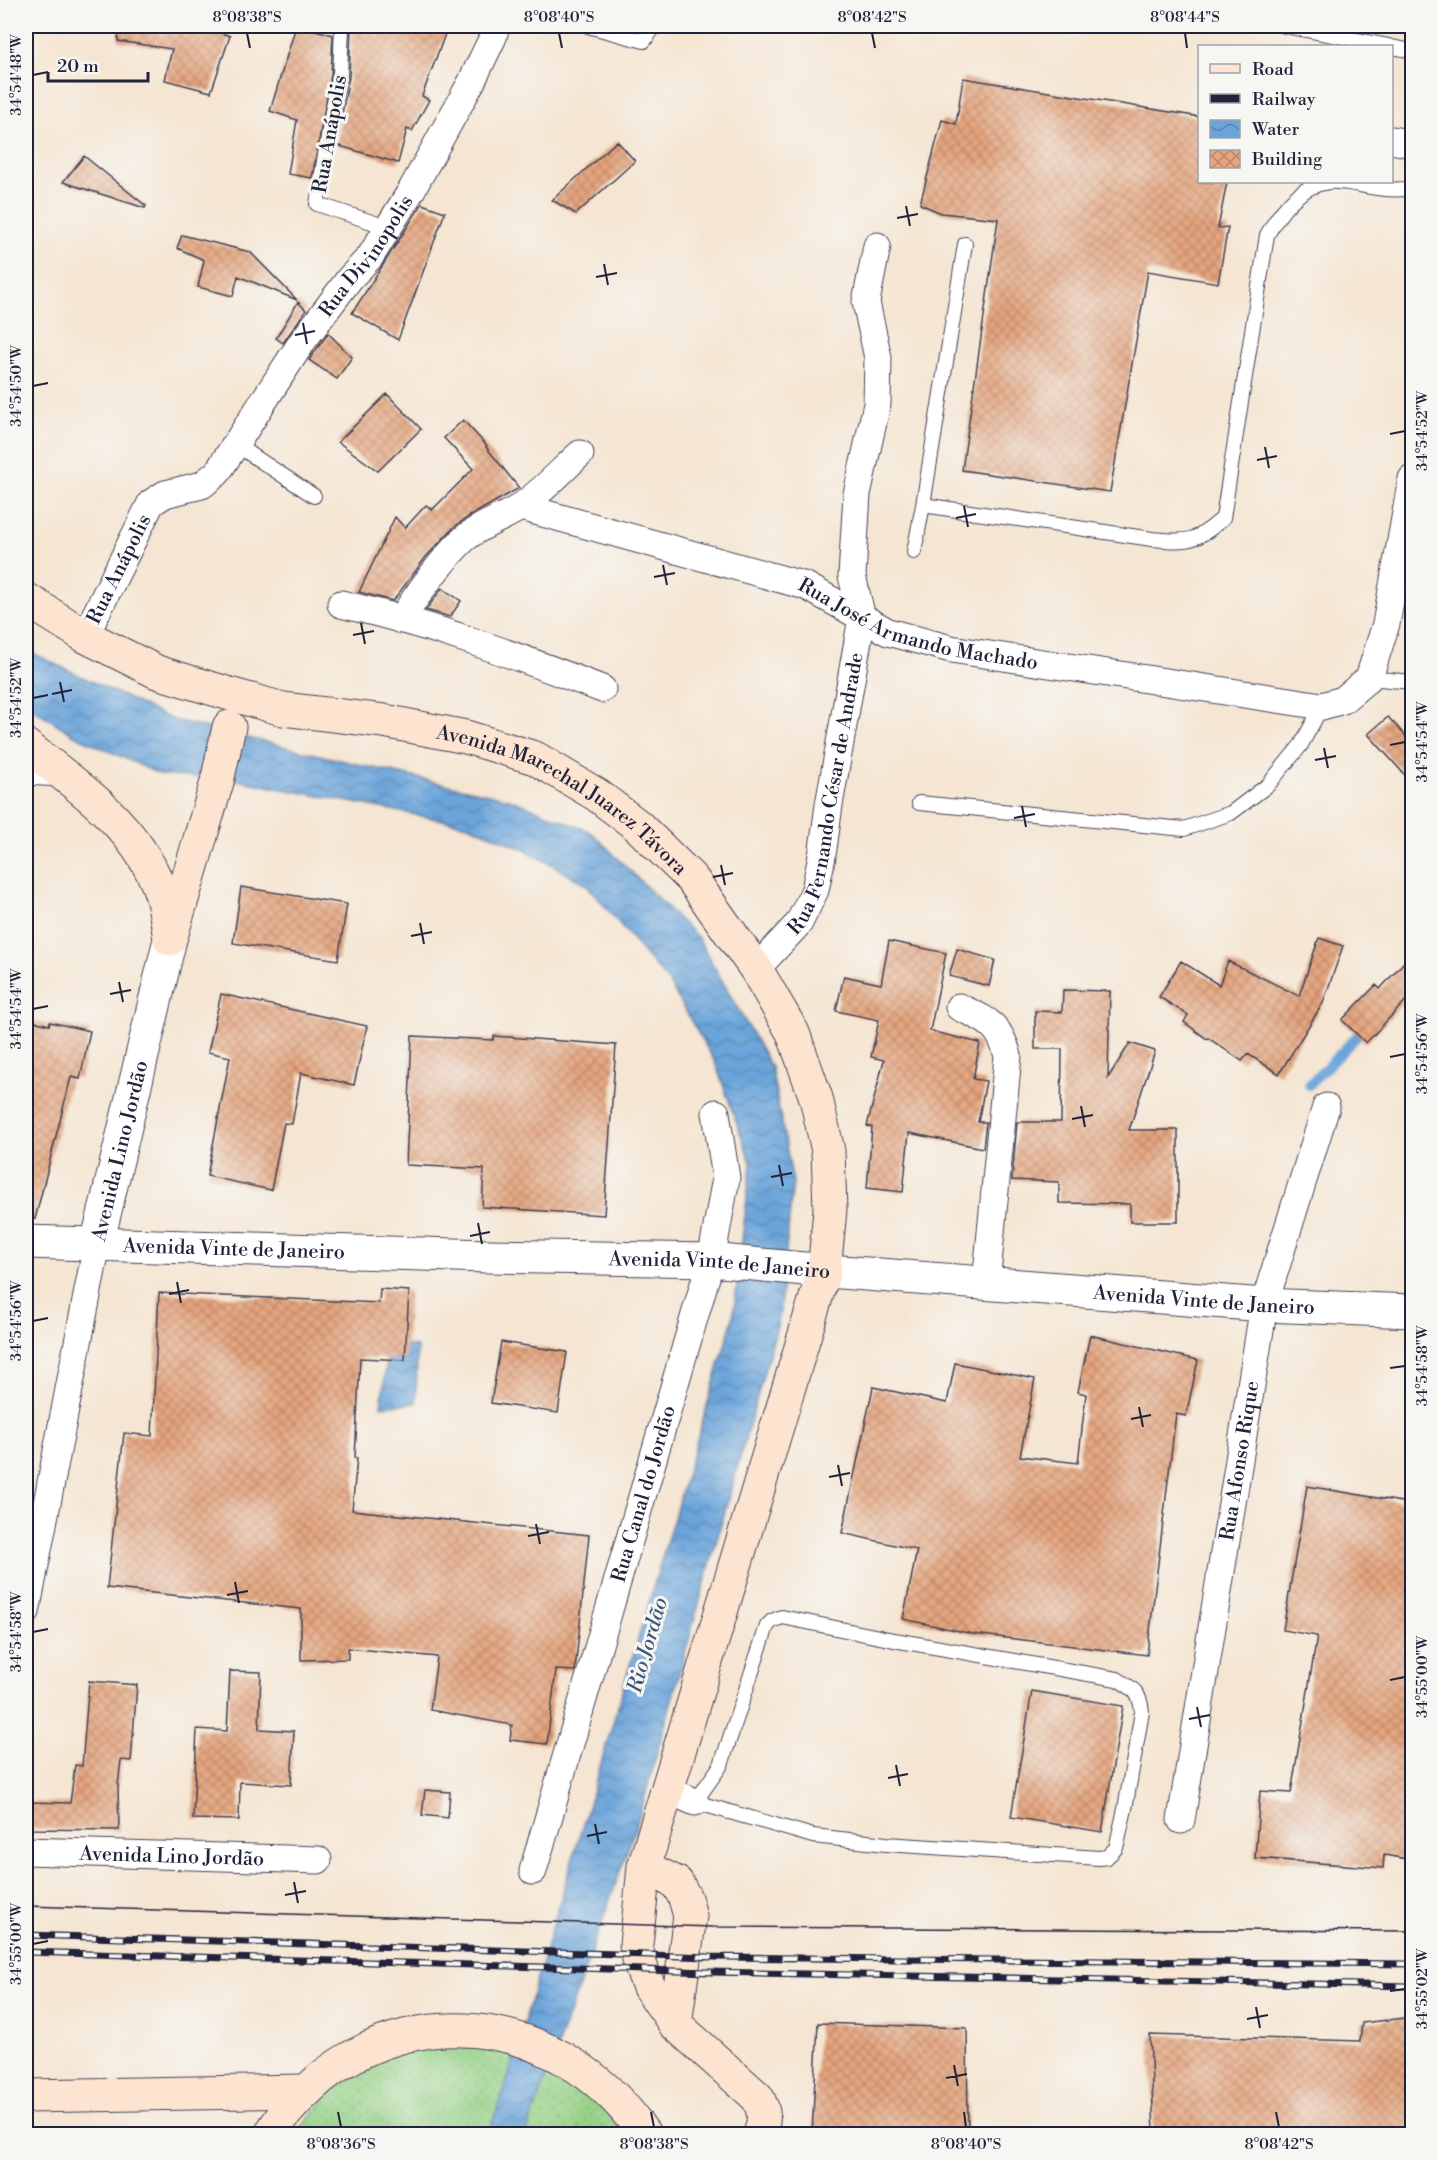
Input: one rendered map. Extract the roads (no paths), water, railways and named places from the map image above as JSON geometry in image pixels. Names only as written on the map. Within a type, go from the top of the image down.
[{"type":"main road","name":"Avenida Marechal Juarez Távora","points":[[26,599],[85,636],[231,711],[283,709],[384,721],[466,737],[535,758],[597,795],[638,826],[692,879],[756,969],[793,1033],[816,1098],[828,1151],[830,1210],[820,1271]]},
{"type":"main road","name":"Avenida Lino Jordão","points":[[170,939],[217,782],[231,711]]},
{"type":"main road","points":[[26,746],[62,773],[114,819],[141,853],[158,885],[166,912],[170,939]]},
{"type":"main road","points":[[760,2134],[765,2120],[763,2108],[757,2097],[675,2024],[649,1987],[636,1945],[644,1867],[681,1796],[820,1271]]},
{"type":"main road","points":[[644,1867],[677,1883],[685,1898],[690,1916],[675,2024]]},
{"type":"main road","points":[[271,2134],[305,2091],[339,2064],[378,2044],[420,2032],[463,2030],[507,2035],[539,2045],[570,2061],[603,2085],[631,2114],[644,2134]]},
{"type":"main road","points":[[26,2096],[305,2091]]},
{"type":"street","name":"Rua Divinopolis","points":[[151,503],[165,494],[202,485],[217,472],[302,342],[350,278],[370,257],[411,191],[471,83],[497,29]]},
{"type":"street","points":[[1393,140],[1413,144]]},
{"type":"street","name":"Rua Fernando César de Andrade","points":[[756,969],[799,922],[815,890],[862,618],[852,576],[857,494],[877,404],[878,358],[866,302],[877,246]]},
{"type":"street","points":[[401,620],[429,578],[466,538],[487,523],[521,507],[580,454]]},
{"type":"street","points":[[1322,706],[1343,700],[1369,678],[1386,624],[1413,479]]},
{"type":"street","name":"Rua Anápolis","points":[[85,636],[151,503]]},
{"type":"street","name":"Rua José Armando Machado","points":[[521,507],[806,586],[888,632],[951,649],[1322,706]]},
{"type":"street","points":[[341,604],[485,645],[602,689]]},
{"type":"street","points":[[26,771],[62,773]]},
{"type":"street","name":"Avenida Lino Jordão","points":[[26,1612],[97,1244],[170,939]]},
{"type":"street","points":[[959,1007],[999,1029],[1008,1056],[986,1284]]},
{"type":"street","name":"Rua Afonso Rique","points":[[1180,1820],[1264,1305],[1326,1107]]},
{"type":"street","name":"Rua Canal do Jordão","points":[[532,1871],[717,1261],[726,1178],[716,1113]]},
{"type":"street","name":"Avenida Vinte de Janeiro","points":[[26,1242],[717,1261],[1264,1305],[1413,1311]]},
{"type":"street","name":"Avenida Lino Jordão","points":[[26,1851],[318,1860]]},
{"type":"lane","name":"Rua Anápolis","points":[[342,26],[340,76],[316,204],[387,227]]},
{"type":"lane","points":[[588,26],[644,41],[655,26]]},
{"type":"lane","points":[[1285,26],[1380,45]]},
{"type":"lane","points":[[1393,48],[1413,51]]},
{"type":"lane","points":[[923,505],[1152,539],[1180,541],[1203,536],[1223,518],[1267,236],[1278,215],[1292,200],[1308,189],[1326,183]]},
{"type":"lane","points":[[1338,183],[1389,189],[1413,188]]},
{"type":"lane","points":[[914,552],[965,244]]},
{"type":"lane","points":[[236,444],[314,496]]},
{"type":"lane","points":[[1369,678],[1413,682]]},
{"type":"lane","points":[[919,803],[1184,829],[1231,813],[1268,785],[1301,745],[1322,706]]},
{"type":"lane","points":[[777,1618],[1116,1679],[1132,1688],[1140,1698],[1142,1712],[1140,1729],[1125,1809],[1116,1848],[1107,1857],[898,1845],[813,1836],[681,1796],[721,1765],[768,1626],[777,1618]]},
{"type":"water","name":"Rio Jordão","points":[[26,650],[171,719],[510,799],[591,832],[698,938],[771,1067],[793,1182],[779,1319],[637,1824],[526,2134],[488,2134],[505,2087],[733,1318],[751,1163],[715,1062],[669,983],[587,885],[530,852],[468,825],[242,781],[161,775],[74,735],[26,704]]},
{"type":"water","points":[[389,1343],[417,1347],[416,1403],[381,1406]]},
{"type":"waterway","points":[[1309,1085],[1366,1027]]},
{"type":"tram line","points":[[26,1906],[713,1927],[1412,1931]]},
{"type":"railway","points":[[26,1935],[711,1957],[1412,1964]]},
{"type":"railway","points":[[26,1952],[711,1972],[1412,1986]]}]
